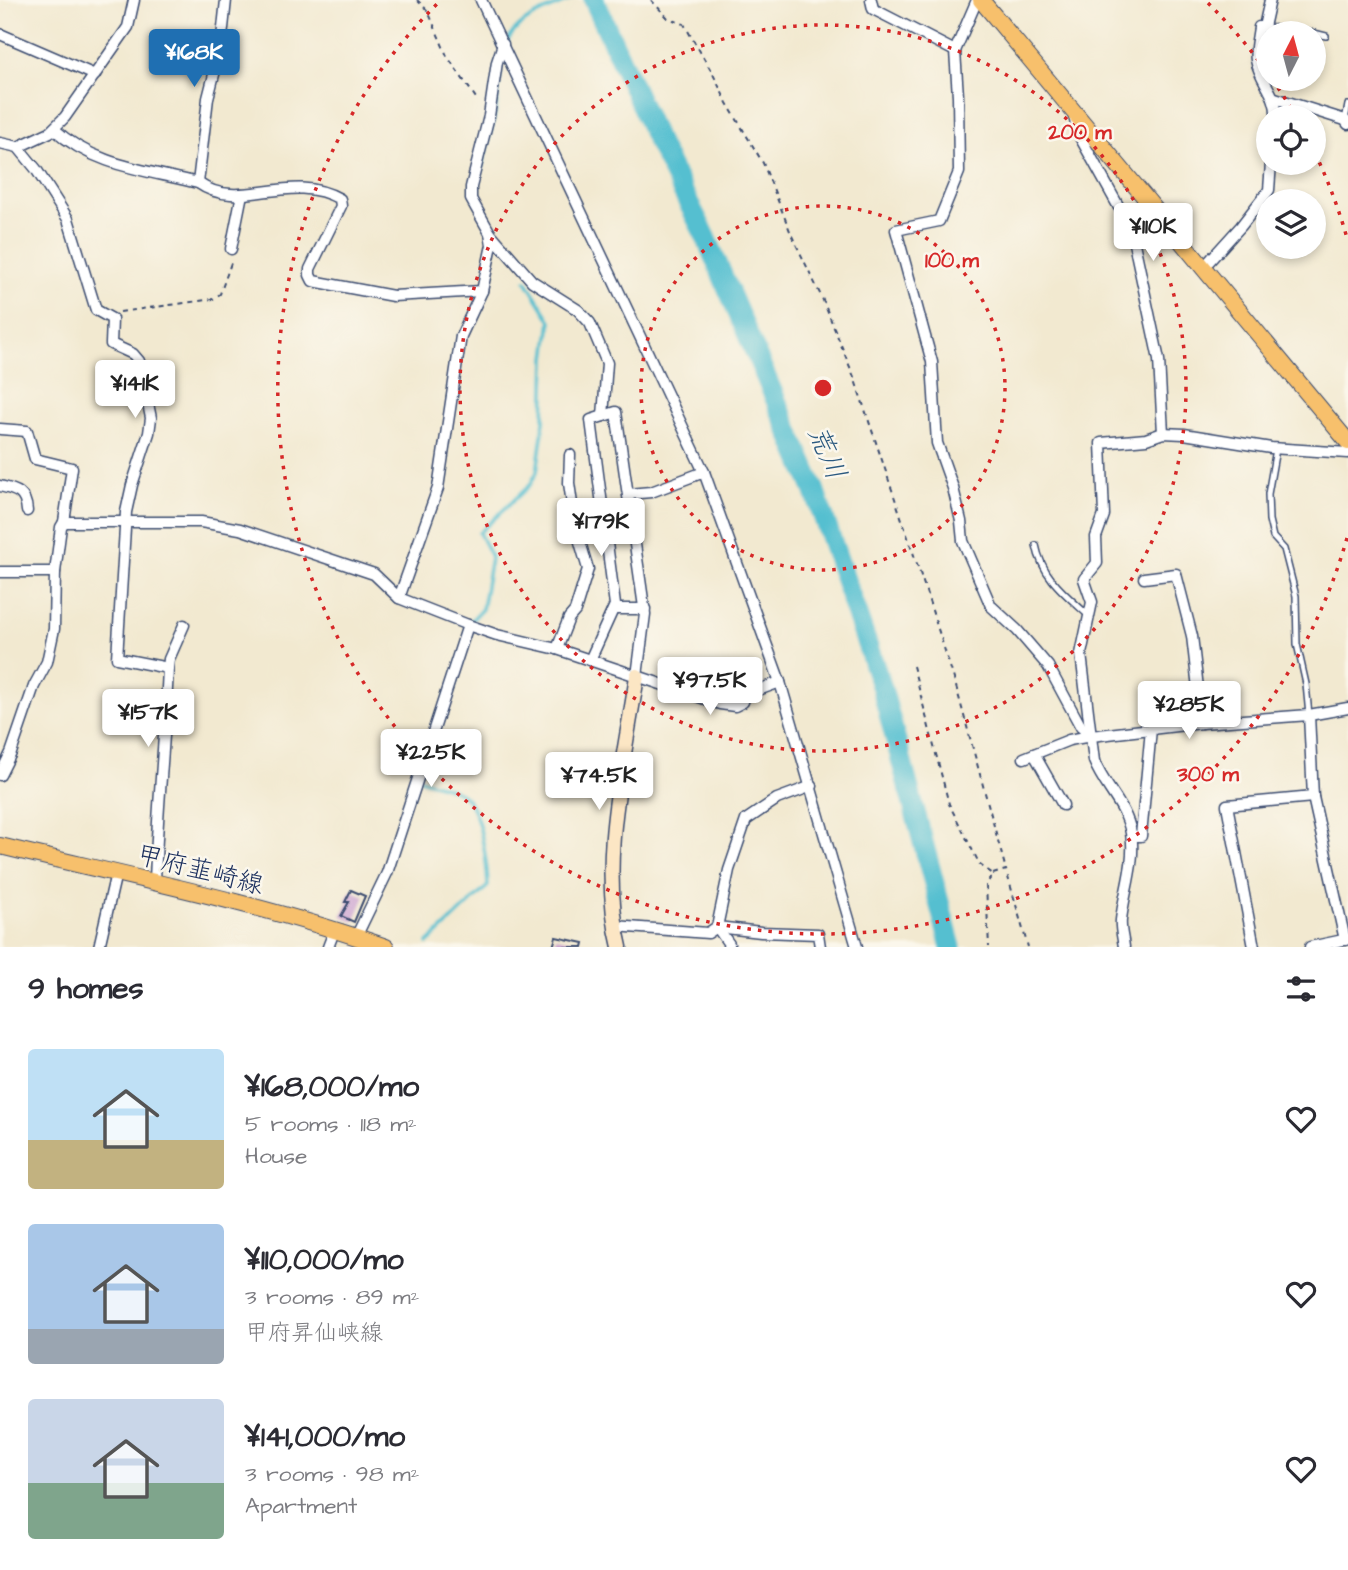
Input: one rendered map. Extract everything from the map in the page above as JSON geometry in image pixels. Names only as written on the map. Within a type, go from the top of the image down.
[{"type":"main road","points":[[979,0],[1348,442]]},
{"type":"main road","name":"甲府韮崎線","points":[[0,846],[244,903],[386,947]]},
{"type":"street","points":[[18,147],[54,129],[65,117],[128,27],[134,0]]},
{"type":"street","points":[[198,183],[208,98],[221,47],[226,0]]},
{"type":"street","points":[[481,0],[557,166],[704,472],[780,682],[857,947]]},
{"type":"street","points":[[871,0],[873,9],[955,51]]},
{"type":"street","points":[[979,0],[955,51],[959,172],[939,221],[896,230],[932,362],[937,443],[953,488],[963,541],[991,606],[1017,630],[1048,666],[1081,727],[1091,736]]},
{"type":"street","points":[[1265,21],[1270,0]]},
{"type":"street","points":[[0,34],[95,75]]},
{"type":"street","points":[[503,44],[471,187],[471,199],[490,233],[532,281],[578,310],[590,323],[607,363],[603,416]]},
{"type":"street","points":[[1270,91],[1275,105]]},
{"type":"street","points":[[1275,99],[1346,122]]},
{"type":"street","points":[[1072,110],[1080,137],[1130,229],[1159,360],[1163,433]]},
{"type":"street","points":[[54,129],[71,144],[109,162],[198,183],[209,191],[232,195],[304,188],[340,200],[341,206],[310,268],[313,281],[393,296],[481,290]]},
{"type":"street","points":[[0,143],[18,147],[36,169],[68,219],[96,310],[111,319],[111,344],[133,354],[139,361],[151,418],[149,433],[132,485],[125,523],[117,659],[168,668]]},
{"type":"street","points":[[1203,268],[1269,190],[1270,175]]},
{"type":"street","points":[[231,249],[242,194]]},
{"type":"street","points":[[399,598],[438,488],[461,336],[481,290],[492,245],[490,233]]},
{"type":"street","points":[[590,660],[615,605],[591,420],[616,412],[645,609],[615,824],[611,892],[620,947]]},
{"type":"street","points":[[0,429],[27,431],[35,459],[72,468],[55,572],[54,628],[47,662],[34,686],[11,753],[0,775]]},
{"type":"street","points":[[1124,947],[1121,923],[1132,836],[1127,816],[1100,776],[1094,761],[1081,654],[1091,602],[1084,579],[1097,563],[1096,537],[1104,516],[1101,443],[1146,439],[1163,433],[1184,433],[1276,448],[1348,453]]},
{"type":"street","points":[[557,649],[569,618],[575,611],[588,569],[575,525],[569,483],[570,455]]},
{"type":"street","points":[[628,494],[651,492],[704,472]]},
{"type":"street","points":[[0,486],[19,491],[26,500],[27,511]]},
{"type":"street","points":[[64,522],[201,522],[240,529],[374,574],[399,598],[468,625],[496,635],[557,649],[720,704],[734,706],[743,702],[745,695],[780,682]]},
{"type":"street","points":[[0,572],[55,572]]},
{"type":"street","points":[[1144,578],[1176,574],[1192,636],[1202,723]]},
{"type":"street","points":[[614,609],[645,609]]},
{"type":"street","points":[[155,883],[169,659],[184,625]]},
{"type":"street","points":[[356,937],[387,873],[468,625]]},
{"type":"street","points":[[1063,805],[1029,756],[1069,740],[1091,736],[1202,723],[1309,715],[1348,708]]},
{"type":"street","points":[[1309,715],[1313,797],[1346,940],[1310,947]]},
{"type":"street","points":[[1132,836],[1141,836],[1151,729]]},
{"type":"street","points":[[728,947],[717,927],[729,870],[746,820],[777,799],[812,786]]},
{"type":"street","points":[[1254,947],[1227,805],[1313,797]]},
{"type":"street","points":[[99,947],[116,873]]},
{"type":"street","points":[[615,926],[708,933],[717,927],[818,934],[820,947]]},
{"type":"street","points":[[328,947],[335,929]]},
{"type":"lane","points":[[1346,122],[1348,105]]},
{"type":"lane","points":[[1276,448],[1268,494],[1269,520],[1273,537],[1284,549],[1296,596],[1297,644],[1306,684],[1309,715]]},
{"type":"lane","points":[[1036,545],[1046,573],[1090,617]]},
{"type":"path","points":[[417,0],[428,11],[447,56],[489,116]]},
{"type":"path","points":[[651,0],[668,18],[684,24],[763,163],[854,376],[954,679],[1028,947]]},
{"type":"path","points":[[111,319],[121,311],[213,299],[220,294],[234,256],[231,249]]},
{"type":"path","points":[[913,666],[949,804],[981,864],[993,874]]},
{"type":"path","points":[[989,947],[986,885],[993,874],[1006,870]]},
{"type":"building","points":[[351,890],[365,896],[354,922],[341,916],[349,902],[345,902]]},
{"type":"building","points":[[556,937],[584,943],[583,947],[553,947]]},
{"type":"waterway","points":[[506,46],[510,37],[523,23],[570,0]]},
{"type":"waterway","name":"荒川","points":[[594,0],[658,143],[705,235],[814,489],[882,688],[951,947]]},
{"type":"waterway","points":[[475,193],[496,110],[500,74]]},
{"type":"waterway","points":[[468,624],[482,609],[491,557],[479,533],[530,485],[537,472],[544,421],[546,358],[551,321],[526,281]]},
{"type":"waterway","points":[[421,779],[459,792],[469,802],[479,824],[488,886],[428,943]]}]
